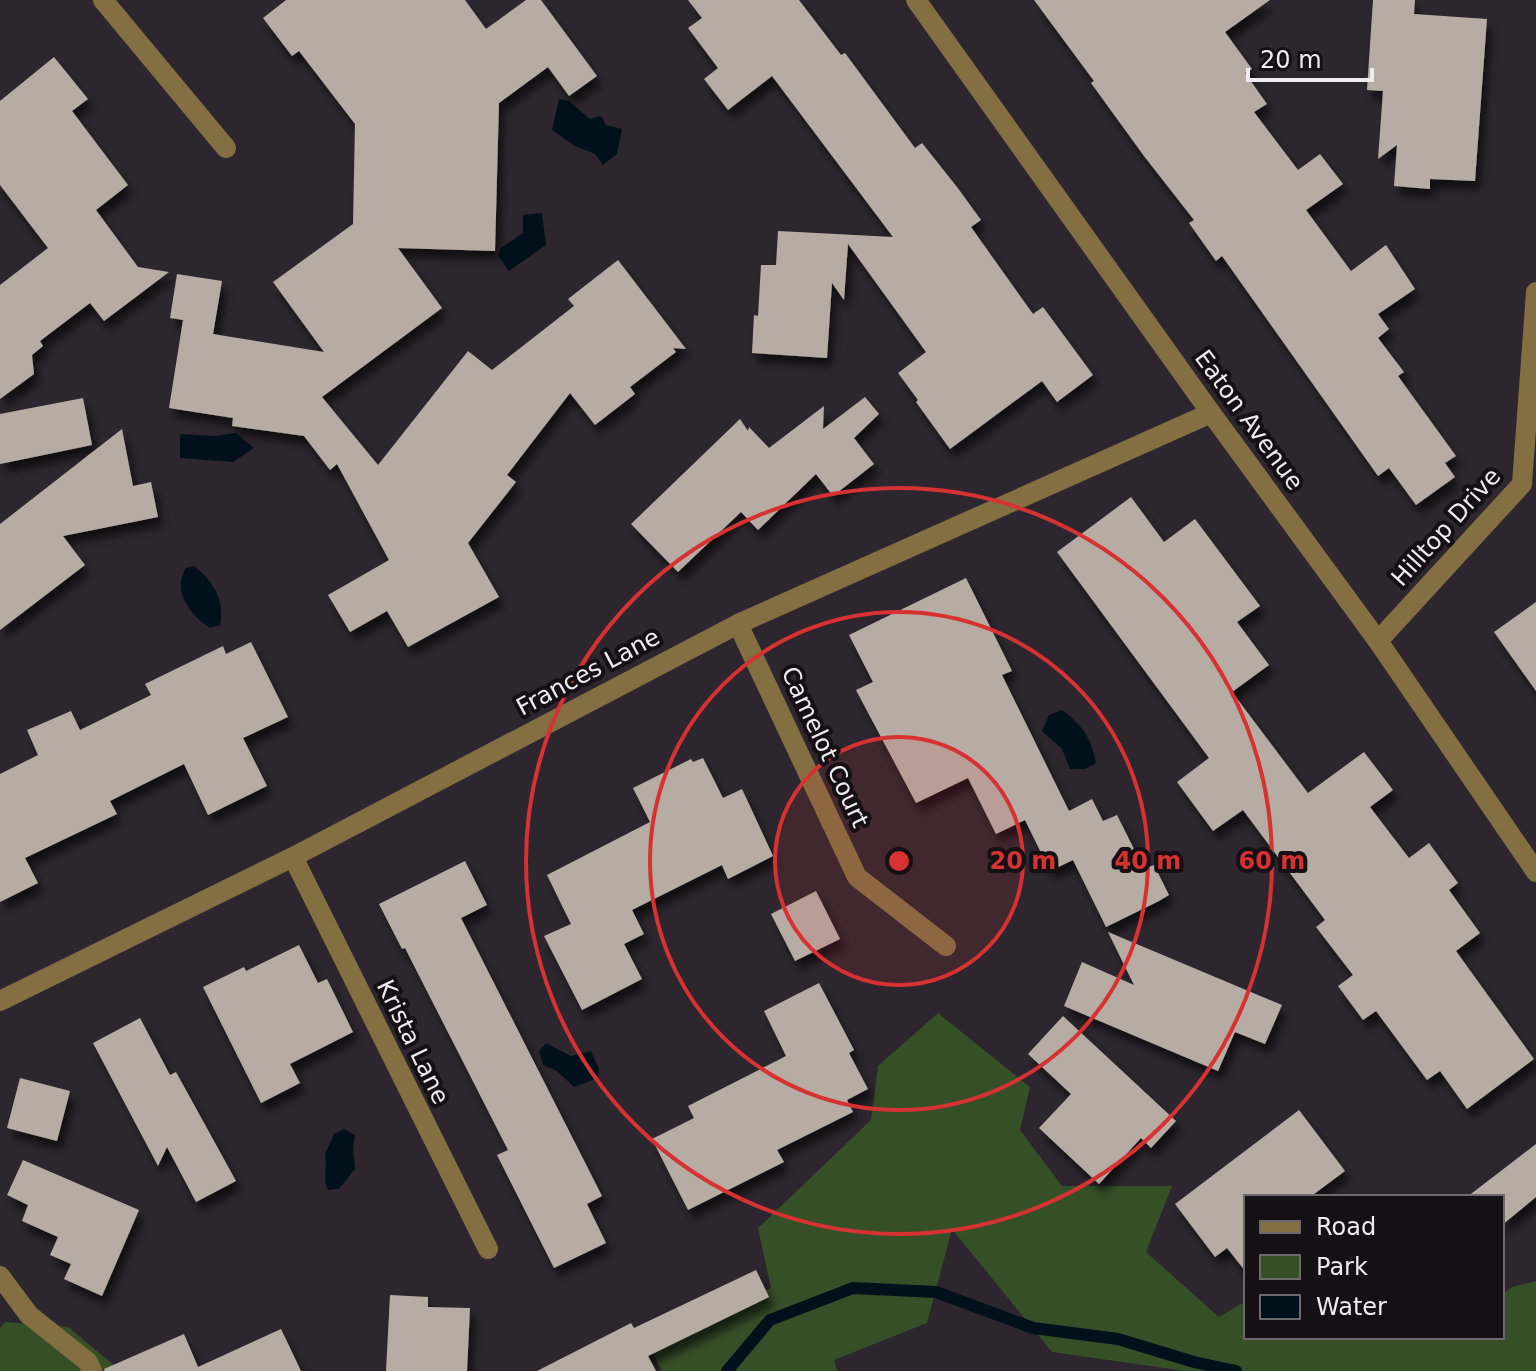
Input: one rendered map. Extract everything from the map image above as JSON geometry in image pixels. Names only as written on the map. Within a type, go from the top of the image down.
[{"type":"street","points":[[103,0],[226,148]]},
{"type":"street","name":"Eaton Avenue","points":[[916,0],[1378,641],[1536,872]]},
{"type":"street","name":"Hilltop Drive","points":[[1378,641],[1522,484],[1536,292]]},
{"type":"street","name":"Frances Lane","points":[[0,1001],[293,857],[738,624],[1211,413]]},
{"type":"street","name":"Camelot Court","points":[[738,624],[857,877],[946,946]]},
{"type":"street","name":"Krista Lane","points":[[293,857],[488,1249]]},
{"type":"street","points":[[0,1276],[29,1315],[88,1362],[92,1371]]},
{"type":"green space","points":[[938,1013],[1030,1087],[1020,1130],[1062,1186],[1172,1186],[1146,1252],[1219,1317],[1244,1302],[1244,1339],[1504,1339],[1504,1293],[1536,1281],[1536,1371],[1185,1371],[1052,1352],[952,1229],[927,1323],[834,1360],[837,1371],[661,1371],[649,1343],[771,1288],[758,1228],[871,1120],[878,1066]]},
{"type":"green space","points":[[5,1322],[68,1327],[121,1371],[0,1371],[0,1328]]},
{"type":"water","points":[[559,99],[569,101],[590,119],[601,116],[606,125],[622,129],[617,154],[603,165],[595,154],[575,146],[552,130]]},
{"type":"water","points":[[542,213],[546,245],[509,271],[498,256],[501,248],[523,233],[523,215]]},
{"type":"water","points":[[236,433],[254,448],[233,462],[180,458],[180,434],[214,436]]},
{"type":"water","points":[[194,566],[216,592],[221,607],[220,625],[210,628],[196,617],[185,602],[182,577],[186,568]]},
{"type":"water","points":[[1062,710],[1081,727],[1092,746],[1096,763],[1085,769],[1070,769],[1062,749],[1042,731],[1049,715]]},
{"type":"water","points":[[546,1043],[571,1056],[591,1051],[599,1069],[598,1078],[574,1087],[557,1071],[543,1065],[539,1051]]},
{"type":"water","points":[[344,1129],[355,1135],[355,1169],[339,1189],[328,1190],[325,1154],[334,1134]]},
{"type":"building","points":[[286,0],[465,0],[486,29],[526,0],[541,0],[597,76],[569,96],[548,67],[499,103],[495,251],[398,248],[442,308],[322,397],[378,465],[468,351],[492,370],[574,306],[568,299],[618,260],[686,349],[673,348],[676,352],[630,387],[635,394],[595,425],[570,393],[507,475],[516,482],[468,543],[499,597],[408,647],[387,611],[350,632],[328,595],[389,560],[337,464],[330,470],[304,436],[232,426],[233,418],[169,408],[183,320],[170,318],[177,274],[222,281],[213,334],[324,352],[273,282],[353,224],[355,124],[299,51],[292,56],[263,18]]},
{"type":"building","points":[[688,0],[799,0],[841,55],[845,53],[915,148],[922,143],[957,187],[981,220],[971,227],[1033,314],[1043,307],[1093,375],[1057,402],[1042,381],[950,449],[898,373],[926,352],[848,244],[844,300],[832,283],[827,358],[752,353],[761,265],[776,265],[778,231],[893,237],[772,76],[728,110],[704,79],[718,68],[688,28],[702,18]]},
{"type":"building","points":[[1034,0],[1270,0],[1225,32],[1252,69],[1245,73],[1267,104],[1254,112],[1298,170],[1320,154],[1343,184],[1306,210],[1351,271],[1386,245],[1415,289],[1378,314],[1389,329],[1378,338],[1404,372],[1398,376],[1456,456],[1445,463],[1455,477],[1416,505],[1389,468],[1378,476],[1222,256],[1216,261],[1189,223],[1194,220],[1144,156]]},
{"type":"building","points":[[1373,0],[1415,0],[1414,14],[1487,19],[1475,181],[1430,179],[1430,189],[1394,186],[1397,145],[1378,159],[1383,91],[1367,90]]},
{"type":"building","points":[[54,57],[88,99],[72,111],[128,185],[96,210],[138,267],[169,272],[104,321],[90,303],[40,341],[43,346],[32,355],[34,374],[0,399],[0,285],[48,248],[0,185],[0,101]]},
{"type":"building","points":[[865,397],[879,414],[854,438],[874,464],[833,496],[816,474],[758,530],[741,512],[678,572],[631,524],[740,419],[748,431],[749,427],[769,448],[824,406],[823,429]]},
{"type":"building","points":[[83,398],[92,445],[0,464],[0,414]]},
{"type":"building","points":[[122,429],[133,486],[151,482],[158,517],[63,536],[85,565],[0,630],[0,524]]},
{"type":"building","points":[[1131,497],[1164,542],[1195,519],[1260,606],[1237,622],[1269,665],[1232,692],[1308,793],[1364,752],[1393,790],[1370,807],[1409,858],[1429,843],[1458,883],[1449,890],[1480,933],[1456,951],[1534,1059],[1467,1109],[1440,1071],[1427,1080],[1376,1011],[1363,1020],[1338,986],[1353,975],[1316,927],[1325,920],[1243,810],[1213,831],[1177,782],[1209,758],[1057,552]]},
{"type":"building","points":[[966,578],[1012,671],[1002,675],[1069,811],[1092,799],[1103,821],[1117,815],[1144,869],[1154,865],[1169,895],[1106,927],[1073,860],[1050,871],[1025,820],[996,834],[968,778],[916,803],[856,690],[873,682],[849,635]]},
{"type":"building","points":[[1536,602],[1536,691],[1494,632]]},
{"type":"building","points":[[251,642],[288,717],[243,738],[267,786],[208,815],[184,764],[110,801],[117,814],[25,858],[38,883],[0,902],[0,774],[38,755],[27,730],[71,711],[80,730],[151,695],[145,684],[223,646],[226,654]]},
{"type":"building","points":[[703,758],[723,798],[742,789],[773,856],[728,879],[722,865],[632,910],[644,934],[624,944],[642,979],[582,1010],[544,936],[571,924],[547,875],[650,822],[633,788],[691,759],[693,762]]},
{"type":"building","points":[[465,861],[487,905],[461,918],[602,1196],[587,1204],[606,1243],[554,1268],[497,1155],[508,1150],[405,948],[402,949],[379,904]]},
{"type":"building","points":[[816,891],[840,939],[795,961],[771,914]]},
{"type":"building","points":[[1108,932],[1282,1005],[1265,1044],[1235,1032],[1218,1071],[1064,1006],[1082,962],[1134,985]]},
{"type":"building","points":[[299,945],[318,983],[327,979],[353,1032],[290,1064],[300,1083],[261,1103],[203,987],[244,967],[246,971]]},
{"type":"building","points":[[819,983],[854,1050],[849,1053],[868,1089],[847,1100],[853,1112],[777,1150],[784,1162],[688,1210],[652,1139],[694,1118],[688,1106],[786,1056],[764,1011]]},
{"type":"building","points":[[1063,1016],[1176,1121],[1151,1148],[1141,1138],[1099,1184],[1039,1128],[1071,1094],[1028,1054]]},
{"type":"building","points":[[140,1018],[170,1075],[176,1072],[236,1181],[196,1202],[167,1147],[158,1166],[93,1043]]},
{"type":"building","points":[[20,1078],[70,1091],[57,1141],[7,1128]]},
{"type":"building","points":[[1299,1110],[1345,1171],[1313,1195],[1244,1195],[1244,1269],[1227,1248],[1215,1257],[1175,1204]]},
{"type":"building","points":[[1536,1144],[1536,1197],[1504,1223],[1504,1195],[1470,1195]]},
{"type":"building","points":[[23,1160],[139,1210],[102,1296],[64,1279],[71,1264],[50,1255],[58,1237],[22,1221],[28,1205],[7,1195]]},
{"type":"building","points":[[756,1270],[769,1297],[648,1356],[656,1371],[537,1371],[631,1323],[634,1328]]},
{"type":"building","points":[[390,1295],[428,1297],[428,1307],[470,1308],[467,1371],[386,1371]]},
{"type":"building","points":[[281,1329],[301,1371],[104,1369],[184,1334],[198,1367]]},
{"type":"waterway","points":[[727,1371],[770,1320],[853,1288],[936,1292],[1033,1328],[1118,1339],[1236,1371]]}]
